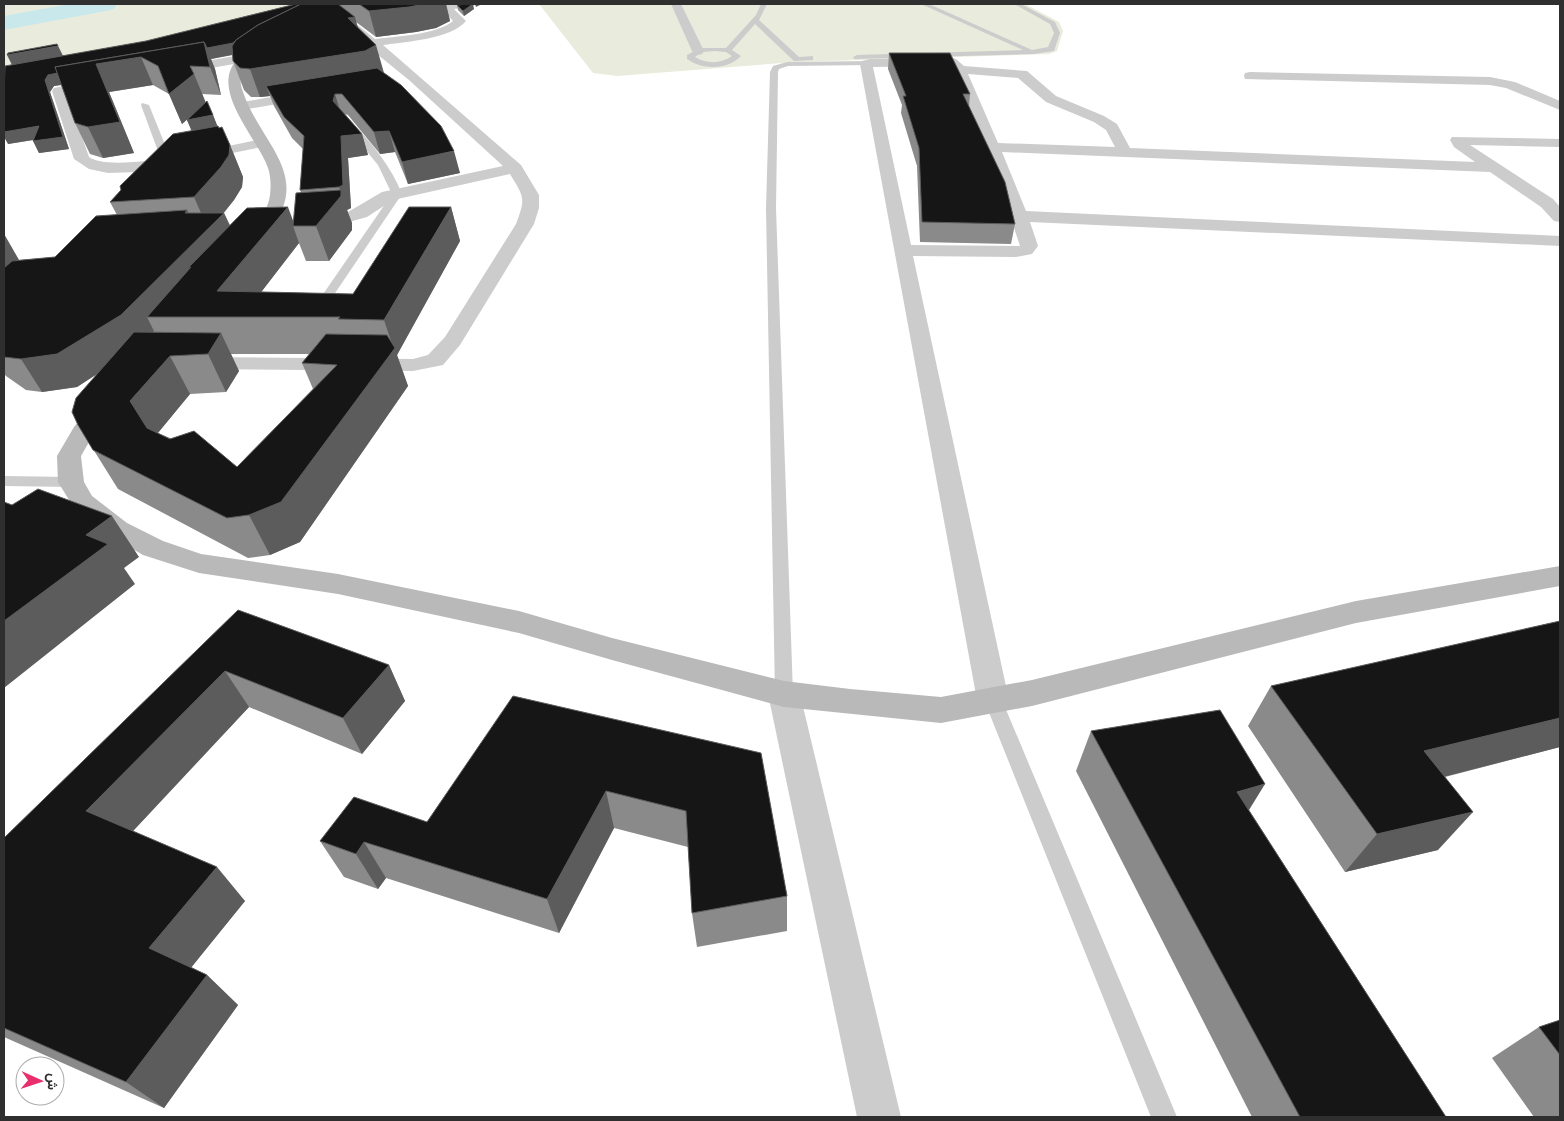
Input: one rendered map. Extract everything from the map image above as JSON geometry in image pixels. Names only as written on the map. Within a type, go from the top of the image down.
[{"type":"street","points":[[371,43],[440,32],[460,21],[447,10],[452,6],[470,4]]},
{"type":"street","points":[[676,4],[698,51]]},
{"type":"street","points":[[178,362],[413,365],[435,360],[453,341],[525,224],[532,208],[531,196],[515,168],[414,77],[371,43],[339,11]]},
{"type":"street","points":[[264,230],[277,203],[279,188],[276,168],[242,106],[235,90],[234,73],[239,64],[247,58],[288,34]]},
{"type":"street","points":[[162,72],[247,58]]},
{"type":"street","points":[[904,250],[1026,250],[1029,246],[1020,216],[960,70],[952,62],[866,64],[993,700]]},
{"type":"street","points":[[960,70],[1022,74],[1051,99],[1099,119],[1112,127],[1125,152]]},
{"type":"street","points":[[1250,76],[1490,81],[1517,88],[1560,106]]},
{"type":"street","points":[[394,80],[414,77]]},
{"type":"street","points":[[115,81],[58,91],[82,160],[87,164],[97,167],[118,168],[167,162],[262,143]]},
{"type":"street","points":[[242,106],[318,93]]},
{"type":"street","points":[[1560,143],[1457,140],[1459,144],[1494,167],[1554,203],[1560,217]]},
{"type":"street","points":[[992,147],[1494,167]]},
{"type":"street","points":[[264,230],[350,217],[362,212],[376,202],[397,194],[515,168]]},
{"type":"street","points":[[1020,216],[1560,241]]},
{"type":"street","points":[[116,387],[86,427],[69,456],[71,482],[83,502],[118,529],[153,548],[199,563],[338,584],[519,622],[612,649],[784,694],[942,710],[1032,693],[1356,612],[1560,576]]},
{"type":"street","points":[[784,694],[879,1117]]},
{"type":"lane","points":[[728,50],[756,20],[764,4]]},
{"type":"lane","points":[[924,4],[1034,52]]},
{"type":"lane","points":[[756,20],[797,59],[1034,52],[1051,49],[1056,28],[1045,19],[1017,4]]},
{"type":"lane","points":[[728,50],[736,53],[736,58],[717,64],[701,63],[692,59],[691,54],[698,51],[728,50]]},
{"type":"lane","points":[[784,694],[771,208],[774,72],[776,68],[787,64],[870,63]]},
{"type":"lane","points":[[144,105],[167,162]]},
{"type":"lane","points":[[323,304],[397,194],[390,175],[379,158],[344,118]]},
{"type":"lane","points":[[4,481],[71,482]]},
{"type":"lane","points":[[993,700],[1164,1117]]},
{"type":"green space","points":[[4,4],[309,4],[134,50],[4,73]]},
{"type":"green space","points":[[539,4],[1025,4],[1059,22],[1063,31],[1057,51],[1049,54],[795,62],[617,76],[593,73]]},
{"type":"building","points":[[296,4],[299,5],[258,25],[233,43],[207,48],[204,42],[55,67],[58,73],[48,75],[45,80],[63,137],[33,141],[39,126],[4,132],[5,66],[146,41]]},
{"type":"building","points":[[301,4],[338,4],[355,17],[348,18],[376,45],[365,51],[250,69],[240,68],[233,61],[232,46],[236,40],[258,25]]},
{"type":"building","points":[[359,4],[424,4],[369,11]]},
{"type":"building","points":[[473,4],[463,11],[457,5]]},
{"type":"building","points":[[204,42],[210,67],[190,66],[194,74],[169,94],[158,66],[141,57],[96,64],[120,122],[88,127],[75,123],[55,67]]},
{"type":"building","points":[[57,44],[58,46],[7,55],[8,53]]},
{"type":"building","points":[[889,53],[950,53],[970,94],[963,94],[1005,182],[1015,224],[922,222],[919,148],[903,96],[906,96]]},
{"type":"building","points":[[377,68],[401,85],[441,126],[454,151],[402,162],[389,131],[374,132],[342,94],[335,94],[333,101],[362,134],[341,136],[343,185],[339,187],[300,190],[304,136],[284,117],[266,86]]},
{"type":"building","points":[[207,101],[213,115],[187,120]]},
{"type":"building","points":[[218,126],[219,128],[222,127],[230,145],[229,155],[221,167],[194,197],[110,202],[121,190],[120,186],[173,134]]},
{"type":"building","points":[[341,190],[341,196],[316,226],[293,226],[296,193]]},
{"type":"building","points":[[288,207],[217,291],[353,294],[409,207],[451,207],[384,320],[338,319],[340,317],[147,317],[191,267],[187,269],[247,208]]},
{"type":"building","points":[[187,210],[185,213],[224,213],[121,315],[57,354],[21,359],[4,357],[4,268],[12,261],[55,257],[96,216]]},
{"type":"building","points":[[134,332],[221,333],[208,354],[170,356],[130,401],[147,428],[170,439],[194,431],[237,467],[337,365],[302,363],[326,334],[387,335],[395,348],[281,502],[249,515],[227,518],[93,450],[78,425],[72,412],[76,398]]},
{"type":"building","points":[[38,489],[112,516],[86,535],[108,544],[4,621],[4,502],[12,505]]},
{"type":"building","points":[[238,610],[389,665],[343,718],[225,671],[86,811],[217,867],[149,948],[207,975],[126,1082],[4,1028],[4,838]]},
{"type":"building","points":[[1560,621],[1560,718],[1424,751],[1473,812],[1377,834],[1271,686]]},
{"type":"building","points":[[513,696],[761,753],[787,896],[692,913],[686,811],[606,791],[547,899],[364,842],[356,854],[320,841],[354,797],[427,822]]},
{"type":"building","points":[[1220,710],[1265,784],[1237,792],[1446,1117],[1300,1117],[1091,731]]},
{"type":"building","points":[[1560,1020],[1560,1055],[1539,1027]]},
{"type":"waterway","points":[[4,23],[106,4]]}]
